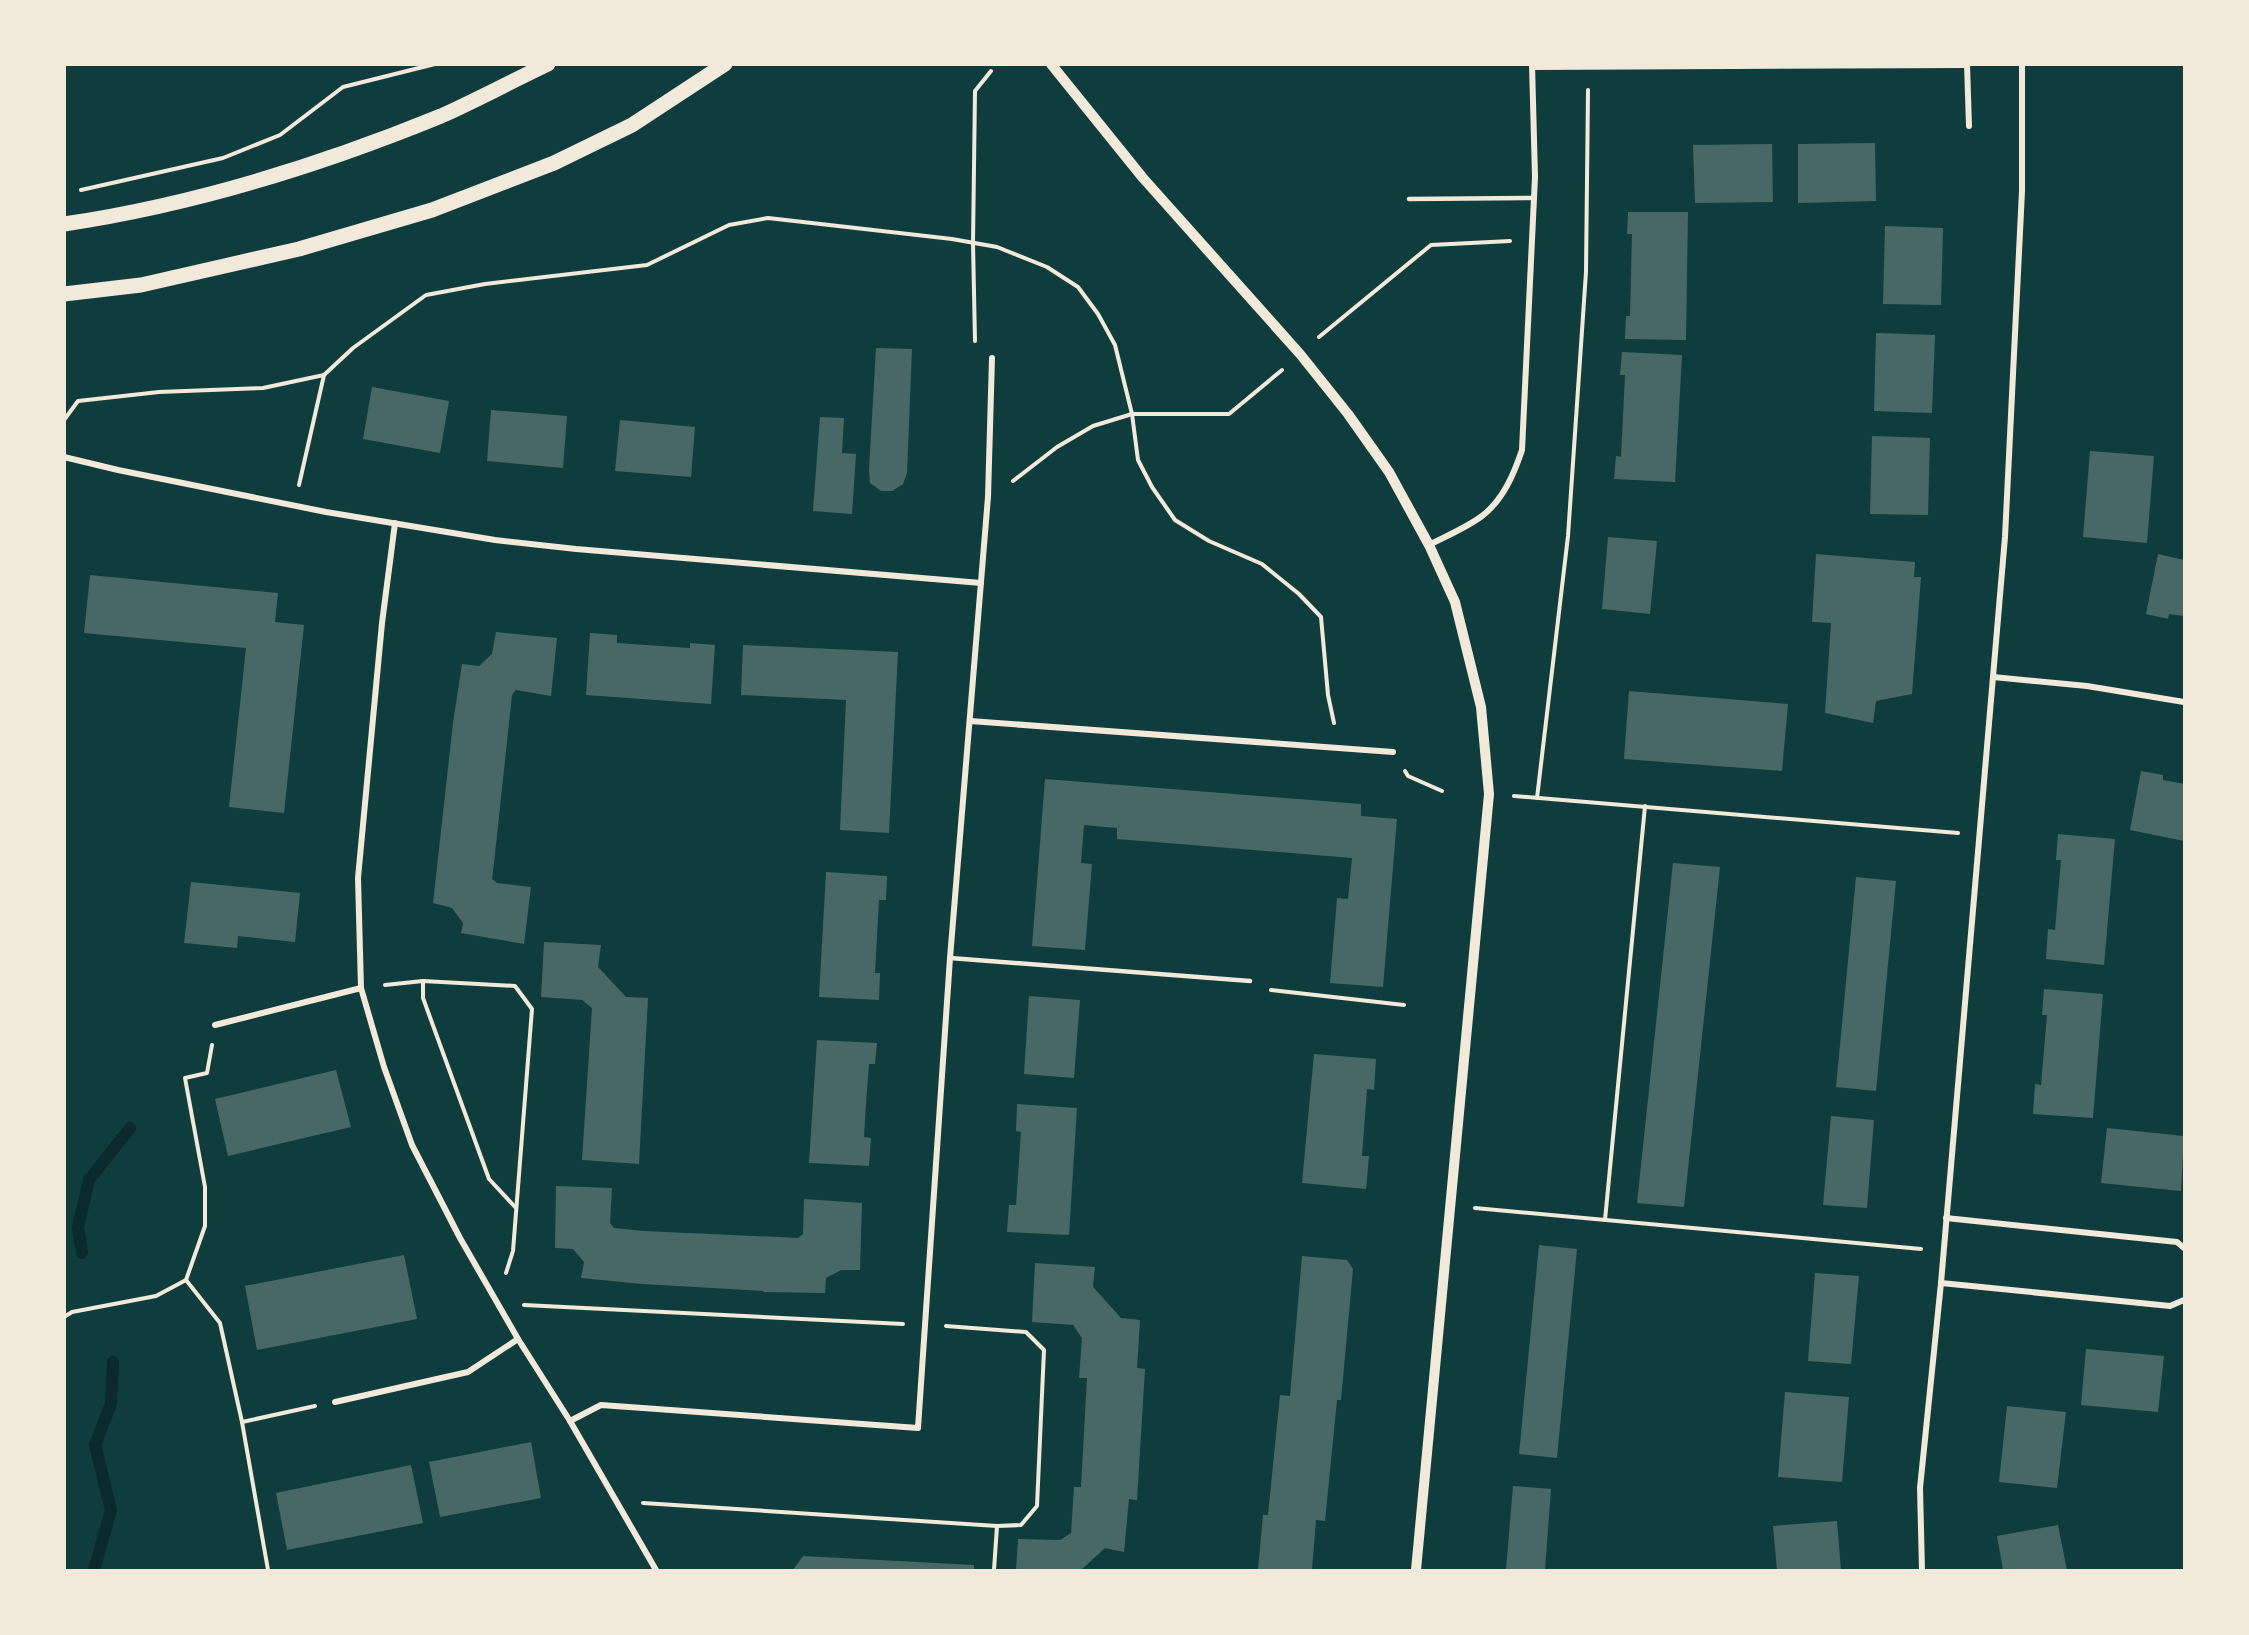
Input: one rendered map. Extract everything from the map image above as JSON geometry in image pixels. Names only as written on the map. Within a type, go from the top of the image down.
[{"type":"main road","points":[[64,224],[111,217],[164,205],[242,185],[320,160],[441,115],[548,64]]},
{"type":"main road","points":[[64,294],[141,285],[299,249],[432,210],[563,159],[632,124],[725,64]]},
{"type":"street","points":[[1051,64],[1143,178],[1300,354],[1348,414],[1389,472],[1429,545],[1455,602],[1481,707],[1489,794],[1416,1570]]},
{"type":"street","points":[[1922,1570],[1920,1488],[1941,1284],[2005,537],[2022,191],[2022,64]]},
{"type":"street","points":[[1429,545],[1482,516],[1503,492],[1515,472],[1522,450],[1535,177],[1532,66],[1967,65],[1969,126]]},
{"type":"street","points":[[570,1421],[601,1405],[918,1428],[950,958],[988,497],[992,358]]},
{"type":"street","points":[[64,457],[118,471],[295,506],[495,540],[576,549],[981,583]]},
{"type":"street","points":[[395,523],[382,622],[358,878],[361,988],[384,1067],[412,1145],[497,1303],[570,1421],[656,1570]]},
{"type":"street","points":[[1993,677],[2087,686],[2184,702]]},
{"type":"street","points":[[970,720],[1393,753]]},
{"type":"street","points":[[215,1025],[361,988]]},
{"type":"street","points":[[1946,1218],[2178,1242],[2184,1248]]},
{"type":"street","points":[[1941,1284],[2170,1306],[2184,1300]]},
{"type":"street","points":[[335,1402],[468,1371],[518,1339]]},
{"type":"lane","points":[[1409,199],[1534,198]]},
{"type":"lane","points":[[950,958],[1250,981]]},
{"type":"path","points":[[76,191],[224,158],[280,135],[343,87],[435,64]]},
{"type":"path","points":[[1537,798],[1569,520],[1586,272],[1588,67]]},
{"type":"path","points":[[992,71],[975,91],[973,243],[975,343],[992,358]]},
{"type":"path","points":[[64,420],[78,401],[159,392],[263,388],[324,375],[353,348],[426,295],[485,285],[648,265],[729,225],[768,218],[997,247],[1047,267],[1078,287],[1098,314],[1115,345],[1131,414],[1138,460],[1152,487],[1175,520],[1209,541],[1262,564],[1299,594],[1321,617],[1330,705],[1334,724],[1343,727]]},
{"type":"path","points":[[988,497],[1029,470],[1057,447],[1093,426],[1131,414],[1229,414],[1431,245],[1532,239]]},
{"type":"path","points":[[295,506],[324,375]]},
{"type":"path","points":[[1393,753],[1408,776],[1442,791]]},
{"type":"path","points":[[1407,765],[1408,776]]},
{"type":"path","points":[[1489,794],[1979,835]]},
{"type":"path","points":[[1605,1220],[1645,806]]},
{"type":"path","points":[[423,981],[423,998],[489,1179],[517,1208]]},
{"type":"path","points":[[361,988],[423,981],[514,986],[531,1009],[513,1251],[497,1303],[1026,1332],[1044,1350],[1037,1506],[1021,1525],[997,1526],[616,1502]]},
{"type":"path","points":[[1250,981],[1261,988],[1404,1005]]},
{"type":"path","points":[[64,1317],[72,1312],[156,1296],[186,1281],[205,1226],[205,1187],[185,1078],[207,1073],[215,1025]]},
{"type":"path","points":[[1450,1205],[1943,1251]]},
{"type":"path","points":[[186,1281],[220,1323],[242,1422],[268,1570]]},
{"type":"path","points":[[242,1422],[335,1402]]},
{"type":"path","points":[[994,1570],[997,1526]]},
{"type":"building","points":[[1875,143],[1876,201],[1798,203],[1798,144]]},
{"type":"building","points":[[1772,144],[1773,202],[1695,203],[1693,145]]},
{"type":"building","points":[[1628,212],[1688,212],[1686,340],[1625,339],[1626,316],[1630,316],[1632,234],[1627,234]]},
{"type":"building","points":[[1885,226],[1943,228],[1941,305],[1883,304]]},
{"type":"building","points":[[1876,333],[1935,335],[1932,413],[1874,411]]},
{"type":"building","points":[[876,348],[912,349],[907,473],[903,484],[892,491],[881,491],[870,483]]},
{"type":"building","points":[[1622,352],[1682,355],[1675,482],[1614,479],[1616,456],[1621,457],[1625,375],[1620,375]]},
{"type":"building","points":[[372,387],[449,401],[440,453],[363,439]]},
{"type":"building","points":[[491,410],[567,416],[563,468],[487,461]]},
{"type":"building","points":[[820,417],[844,418],[842,453],[856,454],[852,514],[813,511]]},
{"type":"building","points":[[620,420],[695,427],[691,477],[615,471]]},
{"type":"building","points":[[1872,436],[1930,438],[1928,515],[1870,514]]},
{"type":"building","points":[[2090,451],[2154,456],[2147,543],[2083,537]]},
{"type":"building","points":[[1608,537],[1657,541],[1650,614],[1602,609]]},
{"type":"building","points":[[1816,554],[1915,562],[1914,577],[1921,577],[1912,694],[1876,701],[1873,723],[1825,713],[1831,623],[1812,622]]},
{"type":"building","points":[[2158,554],[2184,560],[2184,616],[2169,614],[2168,619],[2146,614]]},
{"type":"building","points":[[90,575],[278,593],[275,622],[304,625],[284,813],[229,807],[246,648],[84,633]]},
{"type":"building","points":[[496,632],[557,638],[551,696],[516,690],[512,695],[492,879],[497,883],[531,887],[524,944],[461,933],[463,923],[452,908],[433,903],[453,723],[462,664],[479,666],[492,654]]},
{"type":"building","points":[[590,633],[617,635],[617,643],[690,648],[690,643],[715,645],[711,704],[586,695]]},
{"type":"building","points":[[743,645],[898,652],[889,833],[840,830],[846,700],[741,695]]},
{"type":"building","points":[[1629,691],[1788,704],[1782,771],[1624,759]]},
{"type":"building","points":[[2141,771],[2163,775],[2163,780],[2184,784],[2184,841],[2130,830]]},
{"type":"building","points":[[1045,779],[1361,804],[1361,816],[1397,819],[1383,987],[1330,983],[1337,898],[1348,899],[1352,858],[1117,839],[1117,828],[1084,825],[1081,863],[1092,864],[1085,950],[1032,946]]},
{"type":"building","points":[[2058,834],[2115,839],[2104,965],[2046,959],[2048,929],[2055,930],[2061,860],[2056,860]]},
{"type":"building","points":[[1673,863],[1720,867],[1684,1207],[1637,1203]]},
{"type":"building","points":[[826,872],[887,876],[886,900],[879,900],[875,973],[880,973],[879,1000],[819,997]]},
{"type":"building","points":[[1856,877],[1896,881],[1876,1091],[1836,1087]]},
{"type":"building","points":[[191,882],[300,893],[295,942],[238,936],[237,948],[184,943]]},
{"type":"building","points":[[544,942],[601,945],[598,967],[626,997],[648,998],[639,1164],[582,1160],[592,1008],[582,1000],[541,997]]},
{"type":"building","points":[[2044,989],[2103,994],[2093,1118],[2033,1114],[2035,1084],[2041,1085],[2047,1015],[2042,1015]]},
{"type":"building","points":[[1029,996],[1080,1000],[1074,1078],[1024,1074]]},
{"type":"building","points":[[817,1040],[877,1043],[875,1064],[869,1064],[866,1103],[864,1137],[871,1138],[869,1166],[809,1163]]},
{"type":"building","points":[[1314,1054],[1376,1059],[1374,1090],[1367,1089],[1362,1156],[1369,1156],[1366,1189],[1302,1183]]},
{"type":"building","points":[[336,1070],[351,1127],[228,1156],[215,1099]]},
{"type":"building","points":[[1017,1104],[1077,1108],[1069,1235],[1007,1232],[1009,1205],[1016,1205],[1021,1132],[1016,1131]]},
{"type":"building","points":[[1831,1116],[1874,1120],[1867,1208],[1823,1205]]},
{"type":"building","points":[[2107,1128],[2184,1136],[2181,1191],[2101,1183]]},
{"type":"building","points":[[556,1186],[612,1188],[610,1223],[614,1228],[644,1231],[798,1238],[803,1234],[804,1199],[862,1203],[860,1270],[841,1270],[826,1278],[825,1293],[763,1292],[581,1278],[584,1262],[573,1249],[555,1248]]},
{"type":"building","points":[[1539,1245],[1577,1249],[1557,1458],[1519,1454]]},
{"type":"building","points":[[404,1255],[417,1319],[257,1350],[245,1286]]},
{"type":"building","points":[[1302,1256],[1347,1260],[1353,1269],[1341,1400],[1337,1400],[1325,1521],[1316,1520],[1312,1570],[1258,1570],[1263,1515],[1268,1515],[1280,1395],[1290,1396]]},
{"type":"building","points":[[1035,1263],[1095,1267],[1093,1287],[1121,1318],[1140,1320],[1137,1368],[1145,1369],[1137,1500],[1129,1499],[1124,1552],[1105,1548],[1081,1570],[1016,1570],[1018,1539],[1060,1540],[1071,1533],[1074,1487],[1081,1487],[1087,1378],[1079,1378],[1082,1338],[1073,1325],[1032,1322]]},
{"type":"building","points":[[1815,1273],[1859,1276],[1851,1364],[1808,1361]]},
{"type":"building","points":[[2086,1349],[2164,1356],[2158,1412],[2081,1405]]},
{"type":"building","points":[[1785,1392],[1849,1397],[1842,1482],[1778,1477]]},
{"type":"building","points":[[2007,1406],[2066,1412],[2057,1488],[1999,1482]]},
{"type":"building","points":[[531,1442],[541,1498],[440,1517],[429,1462]]},
{"type":"building","points":[[411,1465],[423,1523],[287,1550],[276,1493]]},
{"type":"building","points":[[1513,1486],[1551,1489],[1545,1570],[1506,1570]]},
{"type":"building","points":[[1837,1521],[1841,1570],[1777,1570],[1773,1526]]},
{"type":"building","points":[[2058,1525],[2067,1570],[2003,1570],[1997,1536]]},
{"type":"building","points":[[803,1556],[974,1565],[974,1570],[793,1570]]},
{"type":"waterway","points":[[82,1253],[78,1227],[89,1180],[130,1128]]},
{"type":"waterway","points":[[94,1570],[111,1510],[95,1445],[111,1404],[113,1362]]}]
